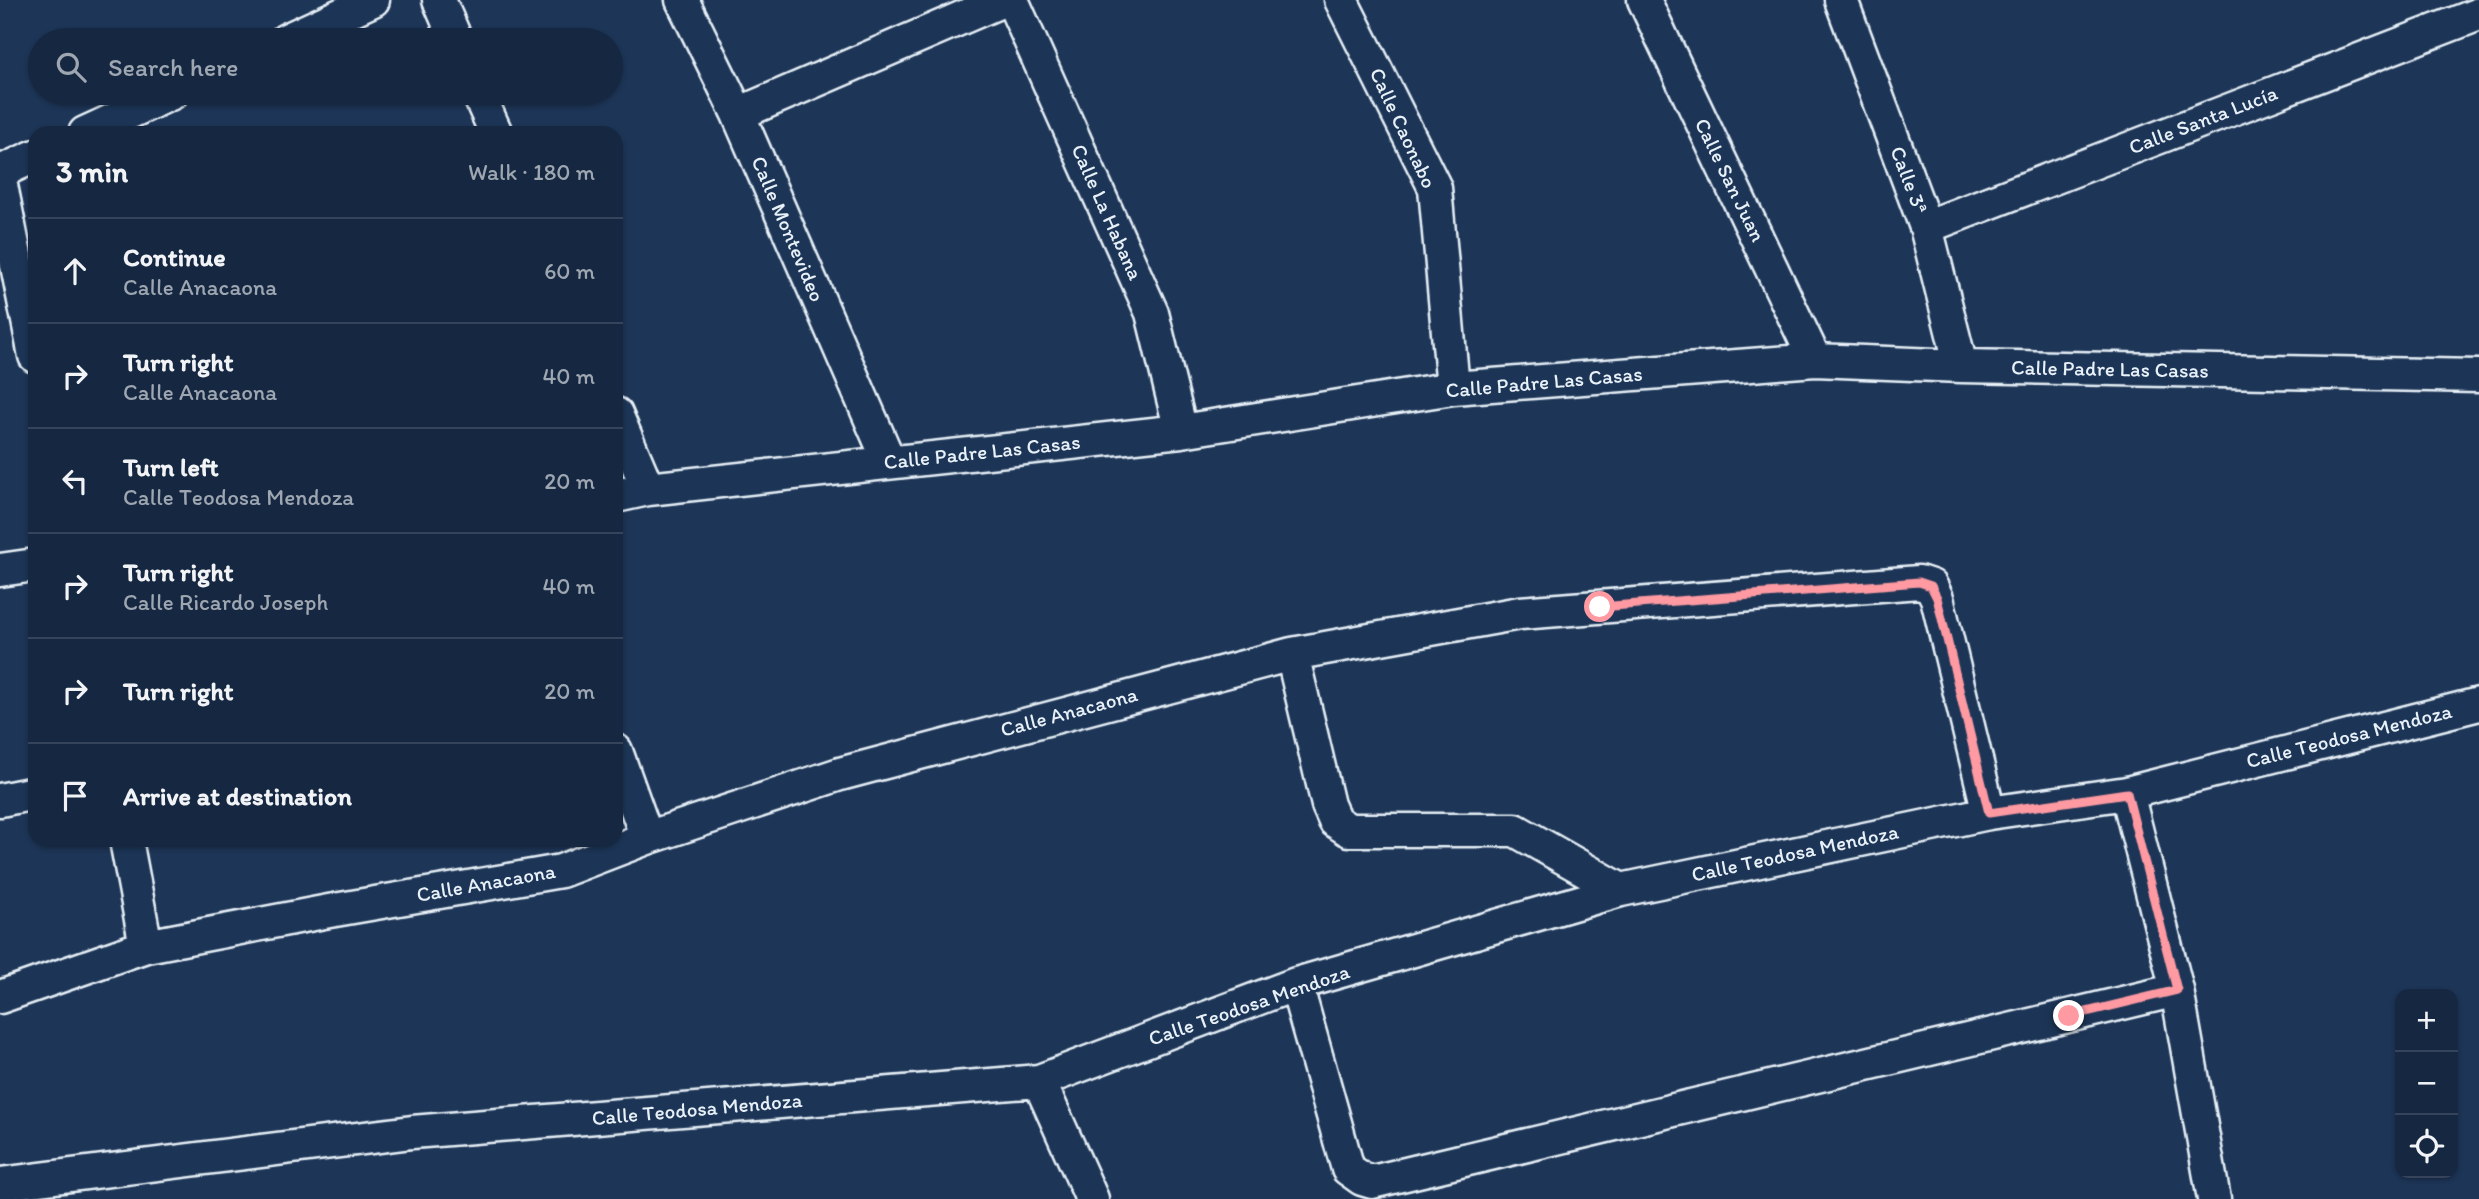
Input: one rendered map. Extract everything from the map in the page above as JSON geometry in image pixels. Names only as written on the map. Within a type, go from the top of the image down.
[{"type":"street","points":[[312,28],[373,0]]},
{"type":"street","points":[[439,0],[451,28]]},
{"type":"street","name":"Calle Montevideo","points":[[682,0],[738,114],[889,461]]},
{"type":"street","points":[[738,114],[1003,0]]},
{"type":"street","name":"Calle La Habana","points":[[1012,0],[1152,313],[1181,431]]},
{"type":"street","name":"Calle Caonabo","points":[[1341,0],[1435,188],[1453,388]]},
{"type":"street","name":"Calle San Juan","points":[[1644,0],[1815,360]]},
{"type":"street","name":"Calle 3ª","points":[[1841,0],[1926,227],[1961,366]]},
{"type":"street","name":"Calle Santa Lucía","points":[[1926,227],[2479,13]]},
{"type":"street","points":[[100,126],[146,105]]},
{"type":"street","points":[[483,105],[493,126]]},
{"type":"street","points":[[0,172],[28,159]]},
{"type":"street","points":[[0,180],[28,321]]},
{"type":"street","name":"Calle Padre Las Casas","points":[[623,494],[648,489],[889,461],[1181,431],[1453,388],[1815,360],[1961,366],[2479,376]]},
{"type":"street","points":[[623,430],[648,489]]},
{"type":"street","points":[[0,570],[28,566]]},
{"type":"street","name":"Calle Anacaona","points":[[0,997],[146,946],[561,871],[647,838],[840,774],[1292,654],[1520,613],[1919,582],[1931,586],[1937,598],[1989,813]]},
{"type":"street","points":[[1292,654],[1328,805],[1335,821],[1349,830],[1515,830],[1621,890]]},
{"type":"street","name":"Calle Teodosa Mendoza","points":[[0,1184],[412,1132],[1039,1082],[1296,984],[1621,890],[1989,813],[2127,793],[2479,704]]},
{"type":"street","points":[[623,771],[647,838]]},
{"type":"street","points":[[2127,793],[2177,990],[2214,1199]]},
{"type":"street","points":[[0,800],[28,794]]},
{"type":"street","points":[[127,847],[146,946]]},
{"type":"street","points":[[1296,984],[1348,1169],[1362,1179],[1372,1182],[2177,990]]},
{"type":"street","points":[[1039,1082],[1092,1199]]},
{"type":"route","points":[[1600,607],[1919,582],[1931,586],[1937,598],[1989,813],[2127,793],[2177,990],[2069,1016]]}]
